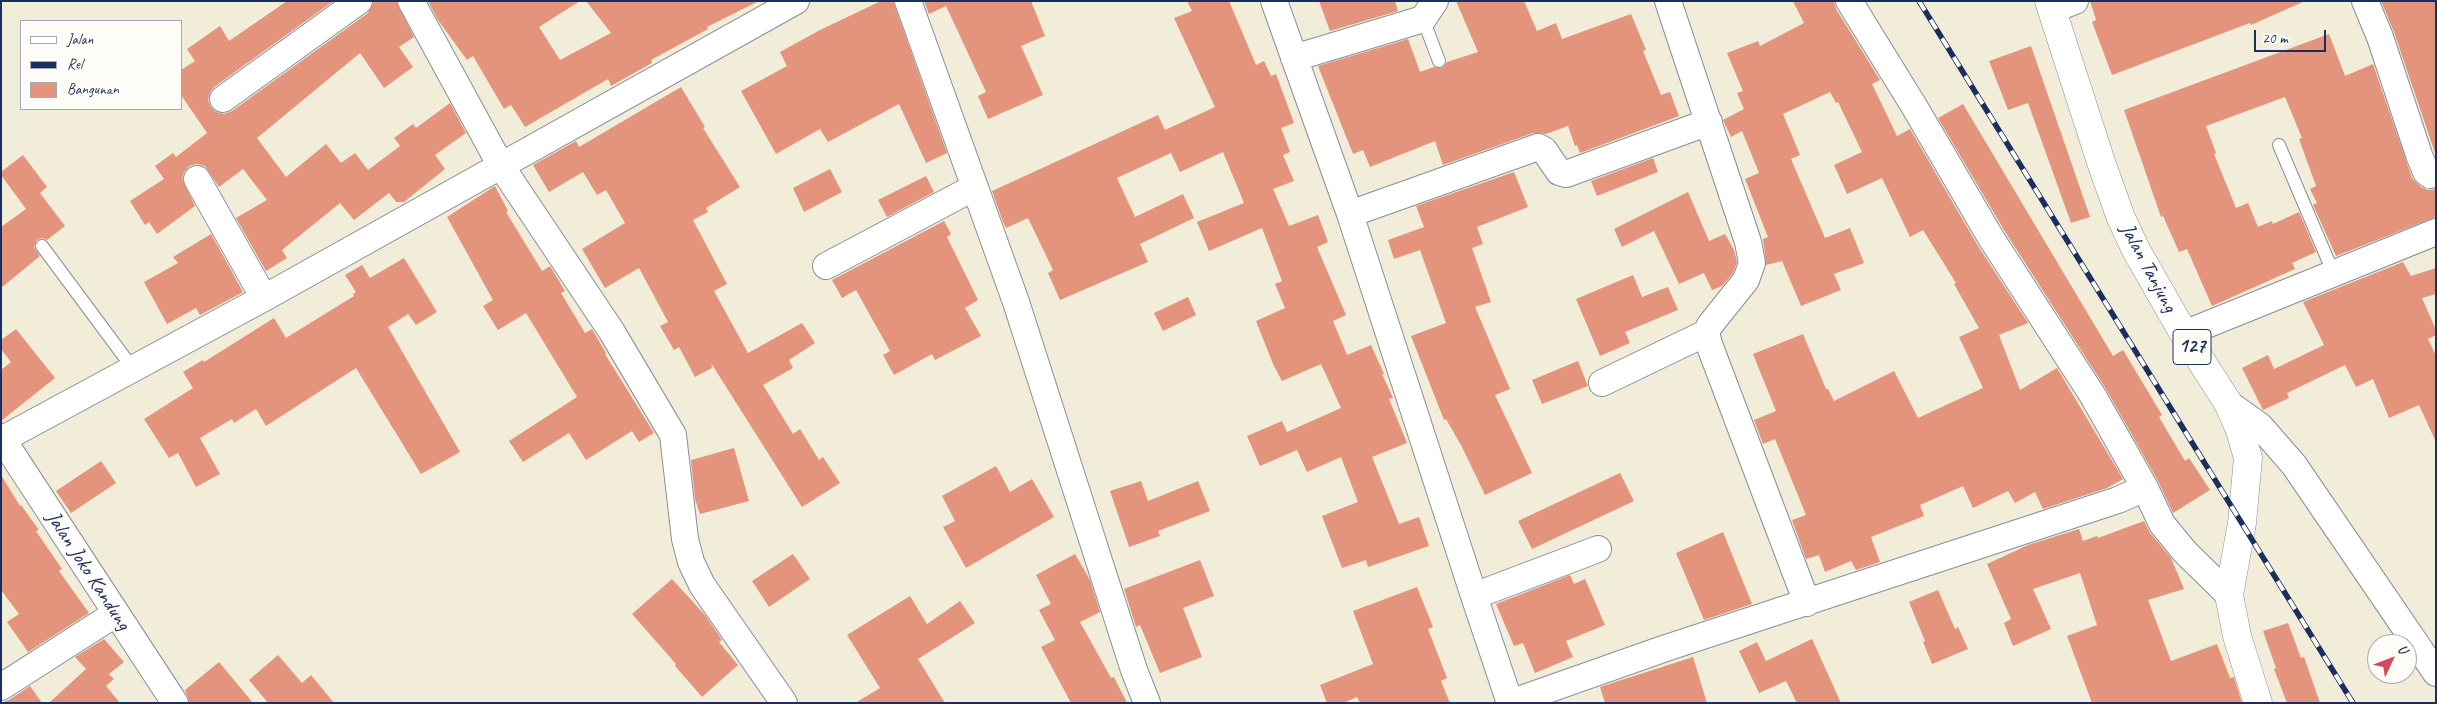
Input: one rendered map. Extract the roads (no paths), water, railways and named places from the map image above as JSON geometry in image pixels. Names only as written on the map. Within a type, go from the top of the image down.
[{"type":"main road","name":"Jalan Tanjung","points":[[2059,4],[2102,165],[2122,218],[2136,250],[2184,334],[2228,403],[2240,430],[2248,458],[2242,522],[2229,595],[2237,636],[2258,703]]},
{"type":"street","points":[[222,99],[359,1]]},
{"type":"street","points":[[411,1],[501,166],[612,332],[673,435],[686,539],[691,562],[702,585],[784,703]]},
{"type":"street","points":[[2,439],[134,370],[796,1]]},
{"type":"street","points":[[908,1],[1016,302],[1131,660],[1148,703]]},
{"type":"street","points":[[1274,1],[1350,214],[1510,703],[1666,648],[2118,500],[2145,488]]},
{"type":"street","points":[[1602,383],[1706,333],[1717,314],[1746,280],[1752,264],[1748,242],[1668,1]]},
{"type":"street","points":[[1848,1],[1914,106],[1991,238],[2093,396],[2145,488],[2162,524],[2185,552],[2229,595]]},
{"type":"street","points":[[2365,1],[2380,37],[2426,172],[2430,175],[2436,173]]},
{"type":"street","points":[[1294,58],[1429,10]]},
{"type":"street","points":[[1350,214],[1538,147],[1544,150],[1558,172],[1566,174],[1709,122]]},
{"type":"street","points":[[197,179],[264,298]]},
{"type":"street","points":[[826,266],[975,187]]},
{"type":"street","points":[[2184,334],[2333,272],[2436,232]]},
{"type":"street","points":[[1706,333],[1807,603]]},
{"type":"street","points":[[2228,403],[2260,426],[2294,465],[2364,572],[2436,673]]},
{"type":"street","name":"Jalan Joko Kandung","points":[[2,439],[175,703]]},
{"type":"street","points":[[1474,596],[1598,549]]},
{"type":"street","points":[[1,687],[115,614]]},
{"type":"lane","points":[[1429,10],[1439,61]]},
{"type":"lane","points":[[2279,145],[2333,272]]},
{"type":"lane","points":[[42,246],[134,370]]},
{"type":"railway","points":[[1919,1],[2353,703]]}]
